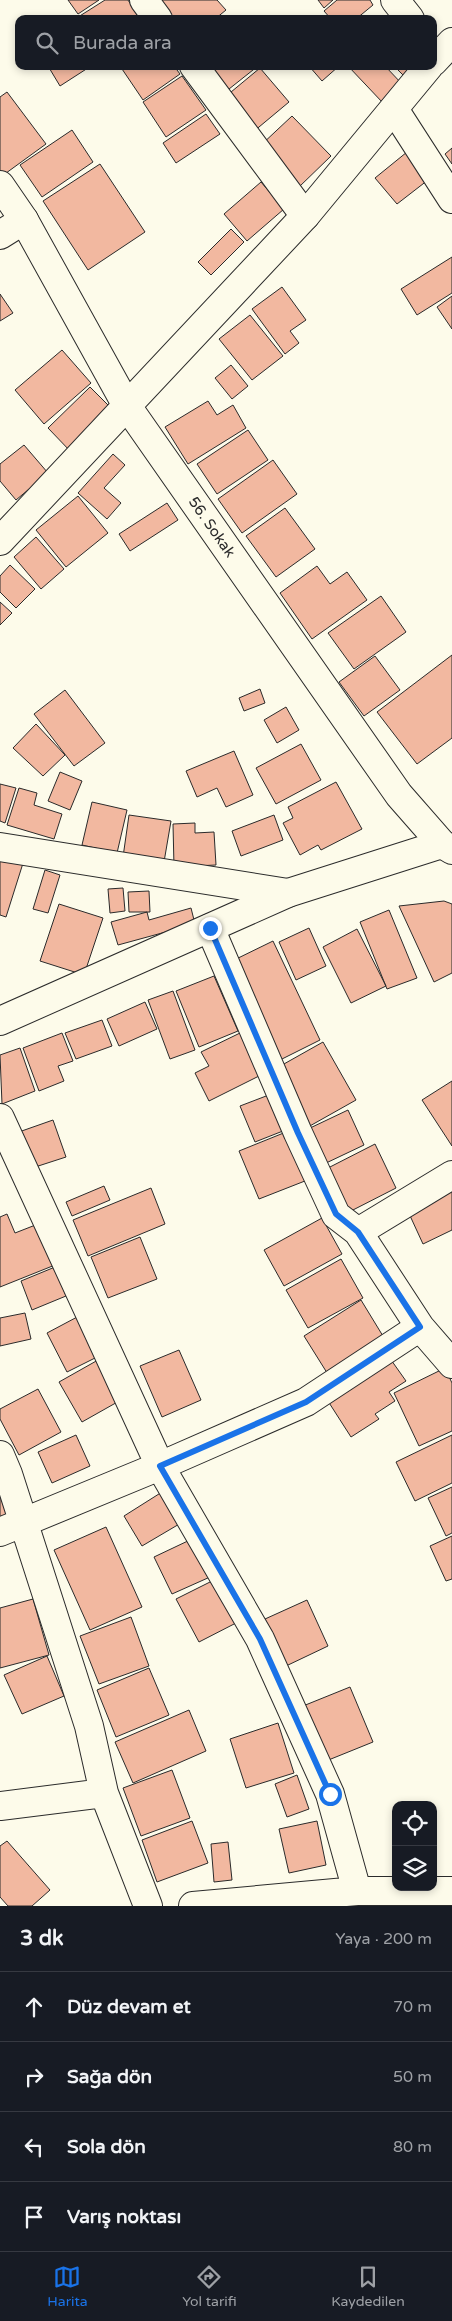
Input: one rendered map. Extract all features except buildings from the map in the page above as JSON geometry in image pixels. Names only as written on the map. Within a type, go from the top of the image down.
[{"type":"street","points":[[144,0],[155,15]]},
{"type":"street","points":[[395,0],[407,15]]},
{"type":"street","points":[[197,70],[305,216]]},
{"type":"street","points":[[0,541],[305,216],[425,70]]},
{"type":"street","points":[[394,109],[452,199]]},
{"type":"street","name":"56. Sokak","points":[[0,185],[24,220],[128,406],[399,795],[449,845]]},
{"type":"street","points":[[0,235],[24,220]]},
{"type":"street","points":[[0,1021],[288,894],[449,845]]},
{"type":"street","points":[[0,847],[7,850],[288,894]]},
{"type":"street","points":[[210,928],[298,1133],[336,1214],[358,1232],[420,1327],[452,1364]]},
{"type":"street","points":[[0,1118],[160,1466],[260,1639],[330,1794],[357,1891]]},
{"type":"street","points":[[358,1232],[452,1175]]},
{"type":"street","points":[[11,1526],[160,1466],[306,1402],[420,1327]]},
{"type":"street","points":[[0,1455],[8,1474],[11,1526],[89,1726],[104,1793],[148,1906]]},
{"type":"street","points":[[0,1806],[104,1793]]},
{"type":"street","points":[[193,1906],[357,1891],[452,1891]]},
{"type":"route","points":[[210,928],[298,1133],[336,1214],[358,1232],[420,1327],[306,1402],[160,1466],[260,1639],[330,1794]]}]
